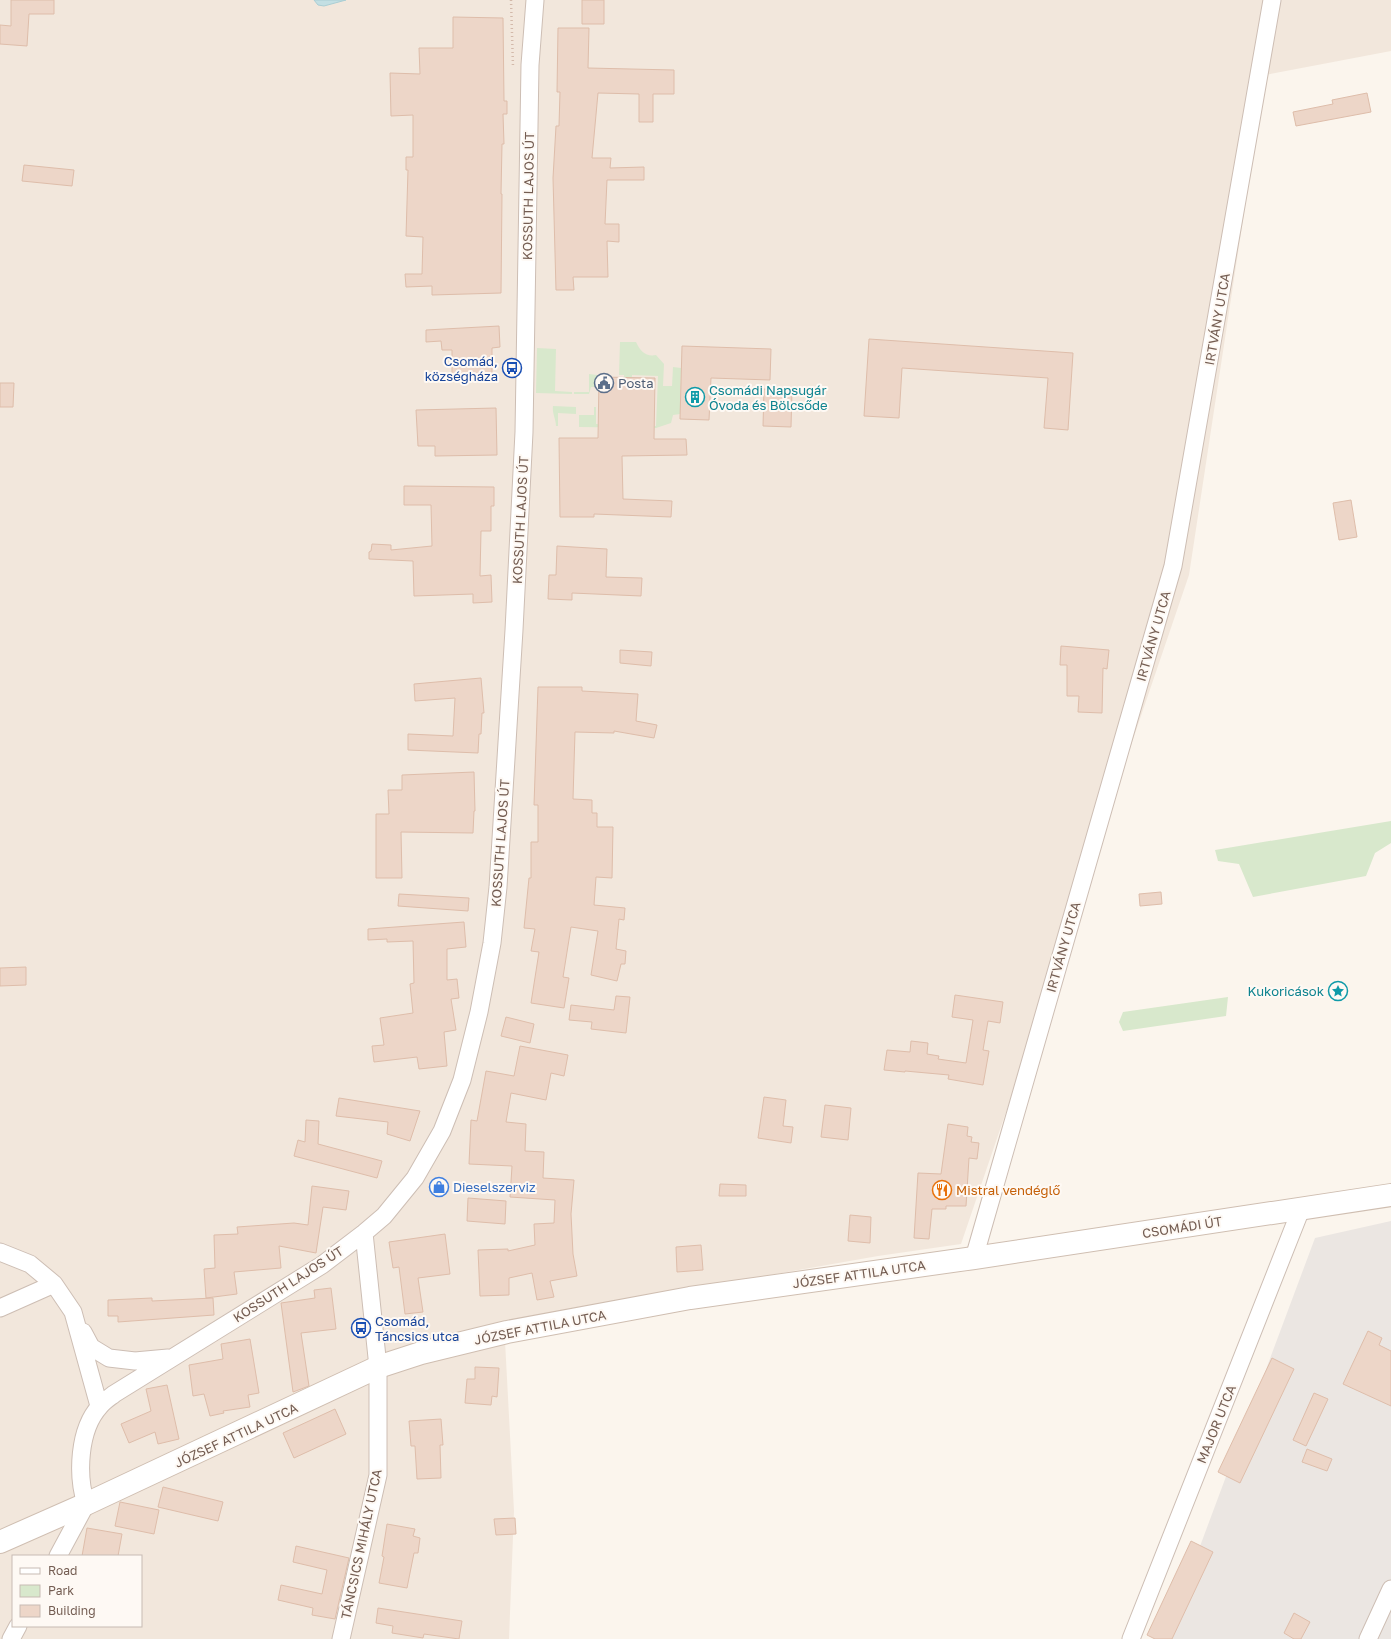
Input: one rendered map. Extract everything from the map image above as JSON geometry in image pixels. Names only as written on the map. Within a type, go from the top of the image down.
[{"type":"main road","name":"CSOMÁDI ÚT","points":[[974,1258],[1391,1195]]},
{"type":"main road","name":"JÓZSEF ATTILA UTCA","points":[[0,1542],[86,1504],[378,1367],[421,1353],[507,1332],[690,1298],[974,1258]]},
{"type":"street","name":"KOSSUTH LAJOS ÚT","points":[[86,1504],[82,1491],[80,1474],[82,1443],[90,1422],[99,1406],[114,1394],[322,1265],[384,1216],[414,1178],[442,1131],[462,1080],[479,1012],[492,943],[498,887],[514,630],[524,432],[530,65],[535,0]]},
{"type":"street","name":"IRTVÁNY UTCA","points":[[974,1258],[1173,566],[1272,0]]},
{"type":"street","name":"MAJOR UTCA","points":[[1131,1639],[1301,1209]]},
{"type":"street","name":"TÁNCSICS MIHÁLY UTCA","points":[[341,1639],[378,1475],[378,1367],[364,1233]]},
{"type":"street","points":[[0,1252],[30,1264],[54,1284],[73,1312],[91,1346],[110,1358],[135,1361],[172,1358]]},
{"type":"street","points":[[0,1308],[54,1284]]},
{"type":"street","points":[[73,1312],[99,1406]]},
{"type":"street","points":[[59,1555],[86,1504]]},
{"type":"street","points":[[1368,1639],[1391,1589]]},
{"type":"street","points":[[11,1639],[17,1627]]},
{"type":"path","points":[[511,0],[513,68]]},
{"type":"shaded area","points":[[0,0],[1391,0],[1391,51],[1265,75],[1189,575],[961,1244],[878,1256],[504,1322],[514,1511],[509,1639],[0,1639]]},
{"type":"shaded area","points":[[1391,1221],[1391,1639],[1161,1639],[1193,1565],[1315,1238]]},
{"type":"green space","points":[[620,342],[636,342],[644,353],[656,355],[664,364],[663,386],[672,386],[673,367],[681,368],[680,414],[673,415],[671,423],[656,428],[579,427],[579,415],[594,415],[594,407],[596,407],[596,424],[656,426],[658,376],[632,375],[631,400],[623,400],[624,375],[619,375]]},
{"type":"green space","points":[[537,348],[556,349],[555,391],[572,392],[572,394],[536,393]]},
{"type":"green space","points":[[589,374],[597,375],[597,387],[591,387],[589,394],[574,394],[574,392],[589,392]]},
{"type":"green space","points":[[553,406],[576,407],[576,414],[558,413],[558,426],[556,426]]},
{"type":"green space","points":[[1391,821],[1391,843],[1375,853],[1366,876],[1253,897],[1239,864],[1218,861],[1215,850]]},
{"type":"green space","points":[[1228,997],[1226,1016],[1123,1031],[1119,1022],[1123,1012]]},
{"type":"water","points":[[314,0],[346,0],[324,6],[318,5]]},
{"type":"building","points":[[11,0],[54,0],[54,14],[29,14],[27,46],[0,44],[0,25],[11,26]]},
{"type":"building","points":[[582,0],[604,0],[604,24],[582,24]]},
{"type":"building","points":[[453,17],[503,18],[504,101],[507,101],[507,114],[503,114],[504,144],[502,144],[501,293],[432,295],[432,286],[406,287],[405,274],[422,274],[423,237],[406,236],[408,170],[406,170],[406,157],[413,157],[413,115],[391,116],[390,73],[420,74],[419,48],[453,48]]},
{"type":"building","points":[[558,28],[589,28],[588,68],[674,70],[674,94],[653,94],[653,122],[639,122],[639,94],[598,93],[592,158],[611,158],[610,168],[644,167],[644,180],[607,180],[605,224],[619,224],[619,242],[607,241],[608,277],[573,277],[574,290],[556,290],[553,178],[556,126],[559,126],[560,92],[557,92]]},
{"type":"building","points":[[1367,93],[1371,112],[1296,126],[1293,112],[1333,104],[1332,100]]},
{"type":"building","points":[[24,165],[74,170],[72,186],[22,181]]},
{"type":"building","points":[[499,326],[500,347],[492,348],[492,375],[452,376],[452,350],[442,350],[441,341],[426,342],[426,330]]},
{"type":"building","points":[[869,339],[1073,353],[1068,430],[1044,428],[1048,378],[902,368],[899,418],[864,416]]},
{"type":"building","name":"Csomádi Napsugár Óvoda és Bölcsőde","points":[[682,346],[771,349],[770,380],[711,378],[709,420],[680,419]]},
{"type":"building","points":[[599,377],[655,378],[654,439],[686,439],[687,455],[622,456],[623,499],[672,501],[671,517],[594,514],[594,517],[560,517],[559,438],[598,438]]},
{"type":"building","points":[[0,383],[14,383],[13,407],[0,407]]},
{"type":"building","points":[[764,389],[792,390],[791,427],[763,426]]},
{"type":"building","points":[[496,408],[497,455],[435,456],[435,446],[418,446],[416,410]]},
{"type":"building","points":[[404,486],[494,487],[494,506],[491,506],[491,531],[481,531],[480,576],[491,575],[492,602],[473,603],[473,594],[414,596],[413,561],[369,559],[369,552],[371,551],[372,544],[391,545],[391,550],[432,546],[431,505],[404,505]]},
{"type":"building","points":[[1351,500],[1357,537],[1339,540],[1333,503]]},
{"type":"building","points":[[557,546],[607,549],[606,577],[642,578],[641,596],[572,593],[572,600],[548,599],[549,575],[556,575]]},
{"type":"building","points":[[1061,646],[1109,650],[1107,669],[1103,668],[1102,713],[1078,712],[1079,696],[1067,696],[1067,665],[1060,665]]},
{"type":"building","points":[[620,650],[652,652],[651,666],[620,663]]},
{"type":"building","points":[[481,678],[484,713],[482,713],[478,753],[408,750],[408,734],[453,736],[455,698],[415,701],[414,684]]},
{"type":"building","points":[[538,687],[582,687],[582,691],[638,694],[636,721],[657,725],[654,738],[614,731],[614,733],[575,732],[573,799],[592,800],[592,813],[597,813],[597,827],[613,827],[612,878],[596,877],[594,905],[625,908],[624,920],[619,919],[616,949],[626,951],[625,964],[621,964],[617,981],[591,975],[598,931],[571,927],[563,977],[569,978],[564,1008],[531,1003],[539,952],[531,951],[535,929],[524,928],[529,878],[531,878],[531,842],[538,842],[538,805],[534,805]]},
{"type":"building","points":[[474,772],[475,811],[473,833],[401,832],[402,878],[376,878],[376,814],[389,814],[388,790],[402,790],[402,775]]},
{"type":"building","points":[[1161,892],[1162,904],[1140,906],[1139,894]]},
{"type":"building","points":[[399,894],[469,898],[468,911],[398,906]]},
{"type":"building","points":[[464,922],[466,947],[447,949],[447,980],[457,979],[459,998],[451,999],[456,1030],[444,1032],[447,1066],[419,1069],[417,1057],[374,1062],[372,1046],[384,1045],[380,1018],[413,1013],[410,984],[414,983],[413,941],[387,942],[387,939],[368,940],[368,929]]},
{"type":"building","points":[[26,967],[26,985],[0,986],[0,968]]},
{"type":"building","points":[[955,995],[1003,1002],[1000,1023],[988,1021],[983,1050],[989,1051],[983,1085],[948,1079],[949,1075],[884,1070],[887,1050],[910,1052],[911,1041],[928,1043],[927,1054],[939,1056],[938,1059],[966,1063],[973,1020],[952,1017]]},
{"type":"building","points":[[616,996],[630,997],[626,1033],[591,1029],[592,1022],[569,1020],[571,1005],[614,1010]]},
{"type":"building","points":[[506,1017],[534,1024],[530,1043],[501,1036]]},
{"type":"building","points":[[520,1046],[568,1055],[564,1076],[551,1073],[546,1100],[511,1093],[506,1122],[526,1124],[525,1151],[544,1152],[543,1178],[574,1180],[571,1214],[573,1254],[577,1276],[550,1281],[554,1297],[537,1300],[532,1273],[509,1278],[509,1295],[480,1296],[478,1250],[508,1249],[508,1251],[535,1245],[534,1224],[554,1223],[555,1200],[510,1197],[512,1166],[469,1164],[471,1120],[477,1121],[486,1071],[514,1076]]},
{"type":"building","points":[[764,1097],[786,1100],[783,1126],[793,1127],[791,1143],[758,1138]]},
{"type":"building","points":[[339,1098],[420,1111],[410,1141],[387,1134],[388,1122],[336,1116]]},
{"type":"building","points":[[825,1105],[851,1108],[848,1140],[821,1137]]},
{"type":"building","points":[[306,1120],[319,1121],[318,1144],[382,1161],[377,1178],[294,1156],[298,1140],[305,1142]]},
{"type":"building","points":[[948,1124],[968,1127],[967,1136],[972,1137],[971,1142],[979,1143],[977,1159],[969,1158],[966,1206],[946,1206],[946,1209],[932,1209],[929,1239],[914,1238],[918,1173],[941,1174]]},
{"type":"building","points":[[720,1184],[746,1185],[746,1196],[719,1196]]},
{"type":"building","points":[[312,1186],[349,1191],[346,1210],[323,1207],[316,1253],[279,1246],[281,1268],[234,1272],[237,1294],[206,1298],[204,1269],[215,1268],[214,1235],[238,1234],[237,1227],[294,1223],[308,1225]]},
{"type":"building","points":[[468,1198],[506,1201],[505,1224],[467,1221]]},
{"type":"building","points":[[850,1215],[871,1217],[870,1243],[848,1241]]},
{"type":"building","points":[[445,1234],[450,1274],[418,1278],[423,1312],[405,1314],[399,1267],[393,1268],[389,1242]]},
{"type":"building","points":[[701,1245],[703,1270],[677,1272],[676,1247]]},
{"type":"building","points":[[331,1288],[336,1329],[301,1333],[309,1386],[293,1392],[281,1303],[315,1298],[314,1290]]},
{"type":"building","points":[[152,1298],[152,1301],[213,1298],[214,1315],[118,1322],[118,1316],[108,1316],[108,1300]]},
{"type":"building","points":[[1368,1331],[1382,1338],[1379,1345],[1391,1351],[1391,1406],[1343,1384]]},
{"type":"building","points":[[250,1339],[259,1393],[248,1395],[250,1407],[223,1411],[224,1413],[210,1416],[204,1394],[193,1396],[189,1365],[223,1359],[221,1344]]},
{"type":"building","points":[[1272,1358],[1294,1369],[1240,1483],[1218,1472]]},
{"type":"building","points":[[475,1367],[499,1368],[497,1397],[492,1396],[491,1405],[465,1403],[467,1379],[475,1379]]},
{"type":"building","points":[[167,1385],[179,1439],[158,1444],[155,1432],[129,1443],[121,1424],[151,1411],[146,1389]]},
{"type":"building","points":[[1314,1393],[1328,1399],[1306,1446],[1293,1440]]},
{"type":"building","points":[[335,1409],[346,1434],[294,1458],[283,1433]]},
{"type":"building","points":[[441,1419],[443,1445],[440,1445],[441,1478],[417,1479],[415,1446],[411,1446],[409,1421]]},
{"type":"building","points":[[1307,1449],[1332,1459],[1327,1471],[1302,1462]]},
{"type":"building","points":[[163,1487],[223,1502],[218,1521],[158,1507]]},
{"type":"building","points":[[120,1502],[159,1510],[154,1534],[115,1526]]},
{"type":"building","points":[[515,1518],[516,1534],[496,1535],[494,1519]]},
{"type":"building","points":[[387,1524],[415,1529],[413,1536],[420,1538],[418,1553],[414,1553],[407,1588],[379,1583],[384,1557],[382,1556]]},
{"type":"building","points":[[87,1528],[122,1534],[118,1555],[82,1555]]},
{"type":"building","points":[[1191,1541],[1213,1552],[1172,1639],[1155,1639],[1147,1635]]},
{"type":"building","points":[[296,1546],[349,1558],[335,1619],[312,1615],[313,1608],[278,1600],[281,1585],[322,1594],[327,1570],[293,1562]]},
{"type":"building","points":[[378,1608],[462,1621],[459,1639],[424,1634],[423,1638],[392,1633],[393,1626],[376,1623]]},
{"type":"building","points":[[1294,1613],[1310,1622],[1301,1639],[1294,1639],[1284,1633]]},
{"type":"place","name":"Csomád, községháza","points":[[512,368]]},
{"type":"place","name":"Posta","points":[[604,383]]},
{"type":"place","name":"Csomádi Napsugár Óvoda és Bölcsőde","points":[[695,397]]},
{"type":"place","name":"Kukoricások","points":[[1338,991]]},
{"type":"place","name":"Dieselszerviz","points":[[439,1187]]},
{"type":"place","name":"Mistral vendéglő","points":[[942,1190]]},
{"type":"place","name":"Csomád, Táncsics utca","points":[[361,1328]]}]
